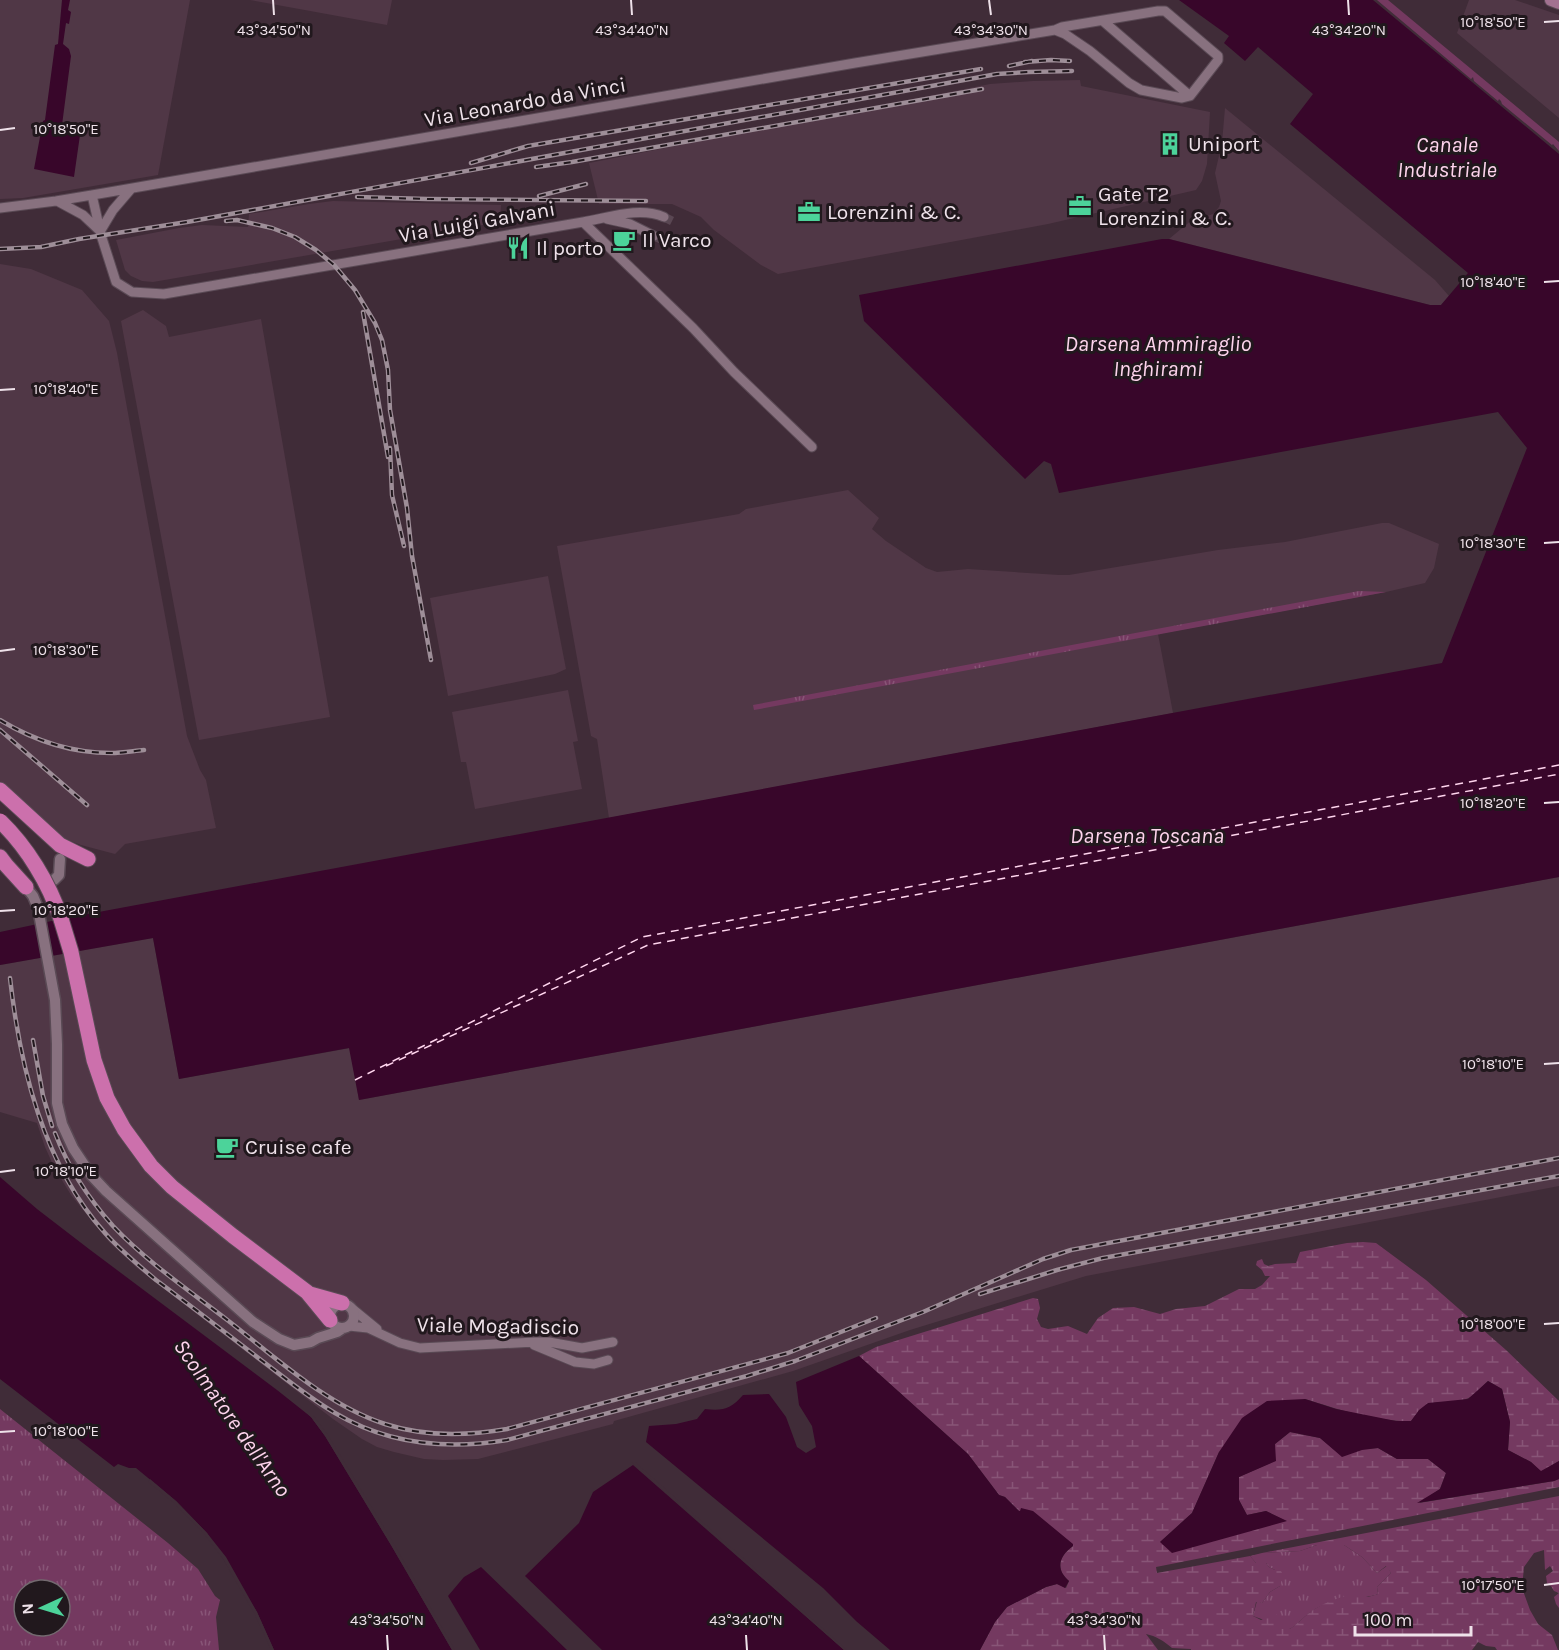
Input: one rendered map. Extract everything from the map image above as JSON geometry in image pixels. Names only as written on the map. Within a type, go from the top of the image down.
[{"type":"highway","points":[[0,790],[65,849],[88,859]]},
{"type":"highway","points":[[0,821],[35,865],[58,909],[94,1060],[117,1118],[142,1154],[160,1176],[188,1201],[307,1292],[320,1298],[346,1304]]},
{"type":"highway","points":[[50,837],[60,859]]},
{"type":"highway","points":[[0,857],[26,887]]},
{"type":"highway","points":[[307,1292],[330,1321]]},
{"type":"main road","points":[[1551,0],[1559,3]]},
{"type":"street","name":"Via Leonardo da Vinci","points":[[0,208],[131,189],[1158,11],[1165,11],[1218,56],[1217,63],[1190,96]]},
{"type":"street","points":[[1103,21],[1190,96]]},
{"type":"street","points":[[1055,30],[1090,51],[1141,90],[1182,98],[1190,96]]},
{"type":"street","points":[[57,201],[83,215],[100,231],[113,210],[131,189]]},
{"type":"street","points":[[83,215],[87,212],[92,195]]},
{"type":"street","name":"Via Luigi Galvani","points":[[92,195],[100,231],[116,282],[132,292],[164,294],[583,222],[812,447]]},
{"type":"street","points":[[583,222],[633,213],[657,214],[664,217]]},
{"type":"street","points":[[605,218],[630,224],[654,236]]},
{"type":"street","points":[[54,880],[59,875],[60,859]]},
{"type":"street","points":[[26,887],[36,902],[48,958],[55,1000],[57,1103],[68,1138],[92,1175],[106,1191],[269,1334],[290,1344],[304,1344],[337,1332],[352,1323],[354,1316],[352,1308],[346,1304],[338,1304],[332,1308],[330,1321],[318,1338]]},
{"type":"street","points":[[40,920],[45,898]]},
{"type":"street","name":"Viale Mogadiscio","points":[[346,1304],[384,1334]]},
{"type":"street","name":"Viale Mogadiscio","points":[[330,1321],[336,1327],[364,1327],[420,1348],[549,1342],[582,1348],[613,1342]]},
{"type":"street","points":[[526,1343],[575,1362],[594,1364],[608,1360]]},
{"type":"shaded area","points":[[0,0],[190,0],[158,175],[23,198],[0,199]]},
{"type":"shaded area","points":[[250,0],[392,0],[387,25]]},
{"type":"shaded area","points":[[1469,0],[1515,0],[1559,15],[1559,118],[1457,33]]},
{"type":"shaded area","points":[[1080,80],[1081,86],[1210,112],[1207,164],[1202,181],[1196,190],[1048,224],[778,274],[761,265],[714,230],[701,217],[672,204],[599,204],[589,163],[990,84]]},
{"type":"shaded area","points":[[1225,108],[1435,280],[1449,296],[1441,305],[1430,305],[1169,239],[1199,214],[1207,216],[1213,214],[1219,207],[1221,201],[1215,173],[1222,143]]},
{"type":"shaded area","points":[[333,201],[501,205],[500,222],[153,282],[142,281],[125,270],[116,240],[202,225],[248,227],[249,214]]},
{"type":"shaded area","points":[[0,264],[31,269],[82,290],[109,321],[117,353],[187,736],[206,780],[216,828],[125,844],[115,854],[62,838],[0,781]]},
{"type":"shaded area","points":[[143,310],[166,326],[169,337],[261,319],[330,717],[199,740],[121,321]]},
{"type":"shaded area","points":[[848,490],[879,518],[872,529],[926,568],[937,572],[968,569],[1069,575],[1218,550],[1285,542],[1382,523],[1389,523],[1439,544],[1434,568],[1425,583],[1158,634],[1173,713],[609,818],[597,739],[591,736],[557,546],[739,514],[746,509]]},
{"type":"shaded area","points":[[548,576],[566,669],[555,674],[448,696],[430,598]]},
{"type":"shaded area","points":[[568,690],[578,741],[573,742],[582,789],[475,809],[466,762],[461,762],[452,712]]},
{"type":"shaded area","points":[[1559,877],[1559,1186],[1086,1276],[910,1330],[793,1371],[614,1421],[613,1424],[478,1459],[424,1459],[394,1452],[362,1439],[333,1419],[137,1268],[109,1242],[71,1195],[54,1167],[37,1123],[0,1112],[0,965],[153,938],[179,1079],[350,1048],[359,1100]]},
{"type":"green space","points":[[1377,0],[1388,0],[1559,142],[1559,151],[1502,104],[1499,99],[1498,101],[1474,81],[1473,77],[1471,79]]},
{"type":"green space","points":[[1359,591],[1386,592],[754,710],[753,705]]},
{"type":"green space","points":[[1363,1242],[1376,1243],[1426,1280],[1506,1350],[1559,1401],[1559,1461],[1541,1472],[1531,1462],[1508,1450],[1510,1422],[1502,1389],[1488,1381],[1469,1398],[1436,1402],[1425,1407],[1411,1421],[1371,1417],[1305,1399],[1219,1452],[1192,1513],[1160,1542],[1286,1521],[1266,1511],[1247,1515],[1239,1500],[1239,1477],[1275,1461],[1275,1444],[1290,1432],[1320,1438],[1342,1456],[1362,1449],[1378,1448],[1397,1459],[1428,1459],[1446,1473],[1440,1489],[1419,1503],[1559,1479],[1559,1487],[1156,1567],[1157,1573],[1250,1556],[1256,1563],[1266,1563],[1275,1570],[1280,1569],[1283,1575],[1280,1586],[1270,1592],[1262,1603],[1256,1602],[1253,1616],[1261,1620],[1275,1613],[1290,1629],[1313,1610],[1329,1602],[1350,1594],[1368,1597],[1378,1594],[1377,1587],[1391,1573],[1386,1566],[1377,1573],[1362,1557],[1344,1545],[1317,1545],[1300,1551],[1262,1553],[1559,1496],[1559,1593],[1547,1583],[1546,1576],[1553,1571],[1550,1566],[1545,1570],[1544,1550],[1534,1553],[1524,1567],[1522,1588],[1538,1624],[1552,1635],[1558,1650],[1497,1650],[1495,1647],[1478,1642],[1472,1650],[1191,1650],[1172,1648],[1160,1639],[1146,1634],[1158,1650],[980,1650],[995,1622],[1007,1607],[1046,1587],[1057,1584],[1066,1588],[1069,1581],[1062,1572],[1060,1563],[1064,1554],[1073,1546],[1019,1511],[1005,1497],[999,1495],[968,1454],[859,1356],[876,1347],[1033,1298],[1038,1299],[1040,1308],[1037,1319],[1041,1327],[1048,1329],[1068,1326],[1087,1334],[1098,1318],[1113,1308],[1134,1307],[1160,1314],[1176,1309],[1205,1306],[1239,1289],[1255,1289],[1262,1285],[1270,1276],[1265,1276],[1256,1265],[1257,1261],[1262,1259],[1268,1266],[1296,1263],[1300,1252]]},
{"type":"green space","points":[[0,1409],[198,1569],[220,1600],[216,1617],[219,1650],[0,1650]]},
{"type":"green space","points":[[1317,1545],[1344,1545],[1362,1557],[1377,1573],[1387,1566],[1391,1573],[1377,1587],[1378,1594],[1321,1606],[1290,1629],[1253,1616],[1257,1601],[1262,1603],[1270,1592],[1280,1586],[1275,1570],[1266,1563],[1256,1563],[1250,1556],[1300,1551]]},
{"type":"green space","points":[[1559,1593],[1559,1608],[1554,1597]]},
{"type":"water","points":[[62,0],[70,0],[68,10],[71,12],[69,24],[66,23],[63,44],[69,49],[71,56],[62,125],[80,135],[74,177],[34,169],[45,120],[55,45],[58,44]]},
{"type":"water","points":[[1179,0],[1373,0],[1559,154],[1559,877],[359,1100],[349,1048],[179,1079],[153,938],[0,965],[0,932],[61,919],[1442,663],[1527,448],[1498,412],[1059,493],[1051,464],[1044,461],[1025,479],[864,321],[859,295],[1162,239],[1430,305],[1441,305],[1468,273],[1290,124],[1313,94],[1258,47],[1245,61],[1224,43],[1229,36]]},
{"type":"water","name":"Scolmatore dell'Arno","points":[[0,1177],[37,1209],[311,1417],[325,1436],[391,1545],[452,1650],[274,1650],[257,1612],[207,1533],[176,1501],[136,1468],[118,1464],[114,1467],[0,1379]]},
{"type":"water","points":[[859,1356],[968,1454],[999,1495],[1005,1497],[1019,1511],[1021,1508],[1033,1511],[1073,1544],[1064,1554],[1060,1567],[1069,1581],[1065,1588],[1057,1584],[1046,1587],[1007,1607],[995,1622],[980,1650],[890,1650],[856,1621],[823,1588],[646,1442],[649,1426],[676,1424],[697,1419],[705,1409],[726,1408],[743,1395],[769,1394],[786,1417],[797,1447],[806,1453],[816,1447],[812,1426],[799,1405],[796,1382]]},
{"type":"water","points":[[1488,1381],[1502,1389],[1510,1422],[1508,1450],[1531,1462],[1541,1471],[1559,1461],[1559,1479],[1417,1503],[1440,1489],[1446,1473],[1428,1459],[1397,1459],[1378,1448],[1362,1450],[1342,1457],[1320,1438],[1290,1432],[1275,1444],[1276,1461],[1239,1477],[1239,1500],[1247,1515],[1266,1511],[1287,1521],[1172,1553],[1160,1542],[1192,1513],[1219,1452],[1242,1418],[1267,1401],[1305,1399],[1336,1409],[1396,1421],[1411,1421],[1428,1403],[1468,1399]]},
{"type":"water","points":[[633,1465],[844,1650],[602,1650],[525,1576],[579,1523],[593,1492]]},
{"type":"water","points":[[481,1567],[567,1650],[480,1650],[448,1596],[464,1577]]},
{"type":"pier","points":[[305,1407],[328,1435],[455,1650],[452,1650],[325,1436],[303,1409]]},
{"type":"pier","points":[[631,1462],[635,1462],[847,1650],[844,1650]]},
{"type":"pier","points":[[150,1479],[176,1501],[207,1533],[226,1557],[257,1612],[274,1650],[271,1650],[254,1613],[223,1559],[205,1535],[174,1503],[148,1482]]},
{"type":"ferry route","points":[[355,1080],[642,937],[1559,765]]},
{"type":"ferry route","points":[[386,1066],[648,945],[1559,774]]},
{"type":"tunnel","points":[[664,217],[674,222]]},
{"type":"tunnel","points":[[654,236],[667,242]]},
{"type":"railway","points":[[1009,66],[1032,61]]},
{"type":"railway","points":[[1025,62],[1070,61]]},
{"type":"railway","points":[[471,163],[528,146],[981,69]]},
{"type":"railway","points":[[0,249],[41,247],[187,222],[997,74],[1072,71]]},
{"type":"railway","points":[[536,167],[982,89]]},
{"type":"railway","points":[[539,196],[586,184]]},
{"type":"railway","points":[[357,197],[646,201]]},
{"type":"railway","points":[[226,221],[237,220],[272,228],[295,237],[316,250],[334,265],[355,290],[375,323],[382,340],[388,370],[390,410],[407,508],[412,556],[431,660]]},
{"type":"railway","points":[[363,312],[388,457]]},
{"type":"railway","points":[[390,448],[392,495],[404,546]]},
{"type":"railway","points":[[0,720],[26,734],[67,748],[111,753],[144,750]]},
{"type":"railway","points":[[0,730],[87,805]]},
{"type":"railway","points":[[10,978],[20,1046],[38,1113],[65,1177],[105,1233],[156,1280],[316,1401],[375,1432],[418,1442],[462,1444],[507,1440],[747,1376],[795,1361],[923,1312],[1043,1259],[1071,1250],[1559,1158]]},
{"type":"railway","points":[[33,1040],[43,1096],[52,1126]]},
{"type":"railway","points":[[55,1133],[66,1158],[88,1194],[113,1226],[139,1251],[321,1392],[363,1416],[400,1428],[446,1434],[507,1429],[788,1353],[876,1318]]},
{"type":"railway","points":[[980,1294],[1103,1258],[1559,1176]]},
{"type":"place","name":"Uniport","points":[[1170,144]]},
{"type":"place","name":"Gate T2 Lorenzini & C.","points":[[1080,206]]},
{"type":"place","name":"Lorenzini & C.","points":[[809,212]]},
{"type":"place","name":"Il Varco","points":[[624,240]]},
{"type":"place","name":"Il porto","points":[[518,248]]},
{"type":"place","name":"Cruise cafe","points":[[227,1147]]},
{"type":"water label","name":"Canale Industriale","points":[[1447,158]]},
{"type":"water label","name":"Darsena Ammiraglio Inghirami","points":[[1158,356]]},
{"type":"water label","name":"Darsena Toscana","points":[[1147,836]]}]
